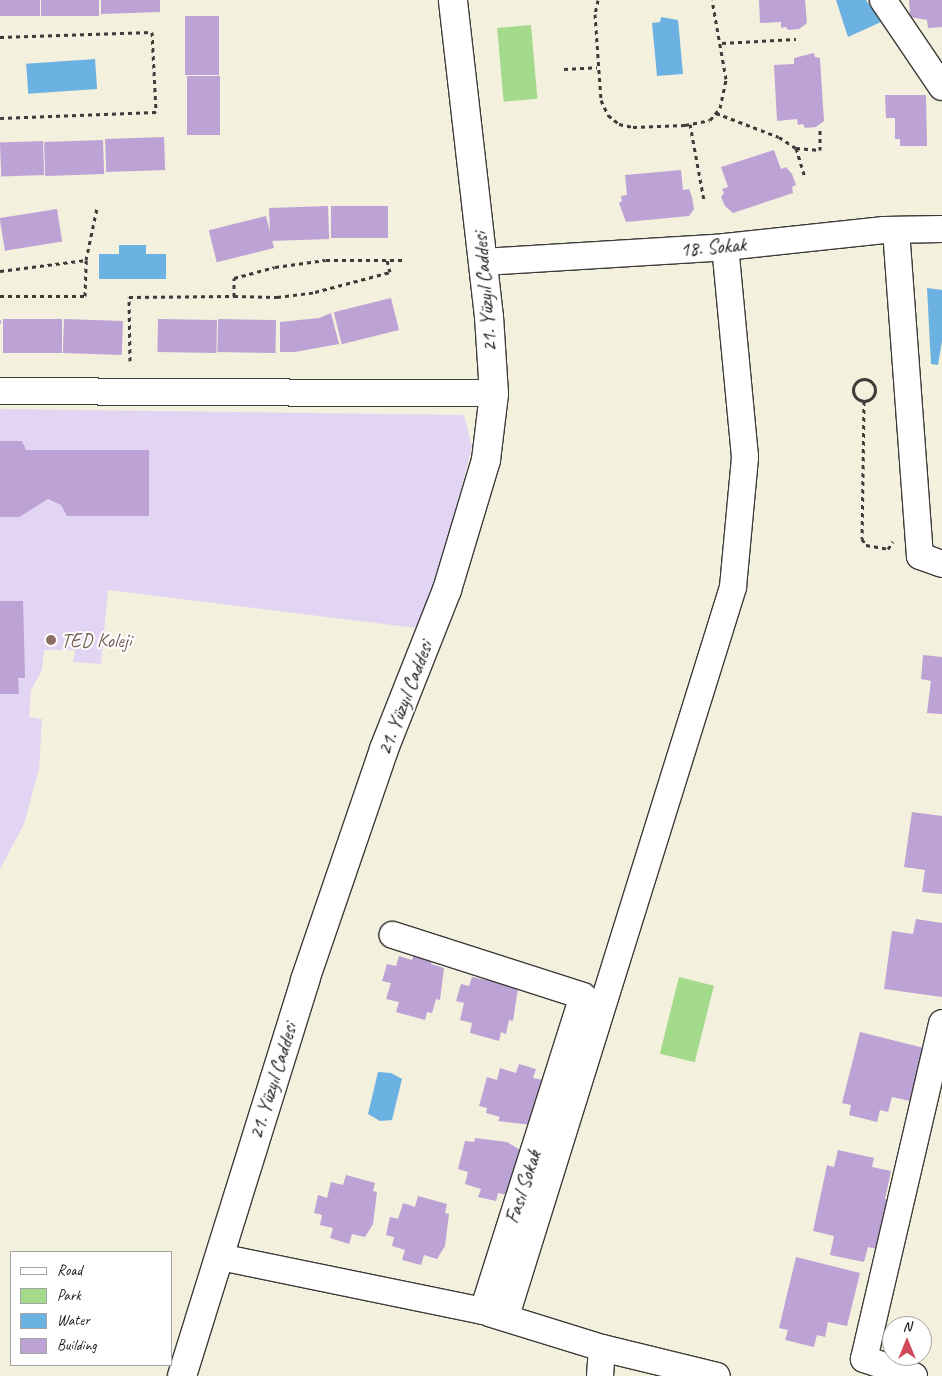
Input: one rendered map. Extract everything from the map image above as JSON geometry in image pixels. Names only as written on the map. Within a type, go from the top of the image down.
[{"type":"street","name":"21. Yüzyıl Caddesi","points":[[182,1376],[308,971],[384,749],[447,590],[486,460],[494,394],[483,262],[454,0]]},
{"type":"street","points":[[883,0],[942,87]]},
{"type":"street","name":"18. Sokak","points":[[483,262],[725,247],[896,230],[942,229]]},
{"type":"street","points":[[896,230],[920,556],[942,564]]},
{"type":"street","points":[[495,1314],[732,586],[745,456],[725,247]]},
{"type":"street","points":[[0,391],[494,394]]},
{"type":"street","name":"Fasıl Sokak","points":[[393,935],[583,996],[495,1314]]},
{"type":"street","points":[[914,1376],[864,1359],[942,1023]]},
{"type":"street","points":[[220,1257],[495,1314],[602,1348],[717,1376]]},
{"type":"street","points":[[600,1376],[602,1348]]},
{"type":"path","points":[[598,0],[597,67],[601,100],[608,115],[619,124],[633,127],[690,124],[710,120],[720,108],[726,79],[722,43],[712,0]]},
{"type":"path","points":[[0,38],[152,32],[156,112],[0,118]]},
{"type":"path","points":[[722,43],[796,39]]},
{"type":"path","points":[[564,69],[597,67]]},
{"type":"path","points":[[716,113],[779,137],[796,148],[820,150],[820,128]]},
{"type":"path","points":[[690,124],[704,200]]},
{"type":"path","points":[[796,148],[804,175]]},
{"type":"path","points":[[0,296],[85,296],[86,260],[97,208]]},
{"type":"path","points":[[0,271],[86,260]]},
{"type":"path","points":[[234,296],[234,278],[275,267],[326,260],[402,260]]},
{"type":"path","points":[[130,361],[129,298],[234,296],[277,298],[315,292],[390,272],[387,260]]},
{"type":"path","points":[[863,378],[870,380],[876,388],[872,398],[864,401],[855,396],[853,388],[863,378]]},
{"type":"path","points":[[864,401],[862,538],[866,545],[888,549],[916,504]]},
{"type":"shaded area","name":"TED Koleji","points":[[0,409],[464,415],[472,447],[425,629],[108,590],[101,664],[73,662],[75,650],[44,650],[42,670],[31,690],[29,717],[42,719],[39,769],[24,824],[0,869]]},
{"type":"green space","points":[[531,25],[537,99],[504,102],[497,28]]},
{"type":"green space","points":[[679,977],[714,986],[695,1062],[660,1054]]},
{"type":"water","points":[[836,0],[866,0],[881,22],[848,37]]},
{"type":"water","points":[[661,17],[678,20],[683,74],[657,76],[652,23],[660,22]]},
{"type":"water","points":[[95,59],[97,89],[28,94],[26,64]]},
{"type":"water","points":[[119,245],[146,245],[146,254],[166,254],[166,279],[99,279],[99,254],[119,254]]},
{"type":"water","points":[[927,288],[942,290],[942,341],[938,365],[931,364]]},
{"type":"water","points":[[378,1072],[391,1073],[402,1079],[392,1120],[380,1121],[368,1114]]},
{"type":"building","points":[[0,0],[40,0],[40,16],[0,16]]},
{"type":"building","points":[[41,0],[99,0],[99,16],[41,16]]},
{"type":"building","points":[[101,0],[160,0],[160,12],[101,14]]},
{"type":"building","points":[[759,0],[805,0],[807,23],[799,29],[788,30],[786,27],[781,28],[781,22],[760,23]]},
{"type":"building","points":[[909,0],[942,0],[942,27],[928,28],[927,20],[910,17]]},
{"type":"building","points":[[185,16],[219,16],[219,75],[185,75]]},
{"type":"building","points":[[814,53],[815,57],[820,58],[824,121],[816,127],[805,128],[803,124],[798,125],[797,119],[777,121],[774,65],[794,64],[794,58]]},
{"type":"building","points":[[187,76],[220,76],[220,135],[187,135]]},
{"type":"building","points":[[885,95],[926,95],[927,146],[900,146],[900,139],[895,139],[895,118],[886,118]]},
{"type":"building","points":[[164,137],[165,170],[106,172],[105,139]]},
{"type":"building","points":[[103,140],[104,174],[45,176],[44,142]]},
{"type":"building","points":[[43,141],[44,175],[1,176],[0,143]]},
{"type":"building","points":[[774,150],[781,169],[786,167],[792,174],[796,185],[792,187],[793,193],[733,213],[725,206],[721,197],[724,193],[722,189],[728,187],[721,167]]},
{"type":"building","points":[[681,170],[683,190],[689,189],[692,197],[694,209],[689,216],[626,222],[619,203],[622,201],[621,196],[627,195],[625,175]]},
{"type":"building","points":[[328,206],[329,239],[270,241],[269,208]]},
{"type":"building","points":[[331,206],[388,206],[388,238],[331,238]]},
{"type":"building","points":[[57,209],[62,242],[5,251],[0,218]]},
{"type":"building","points":[[266,216],[274,248],[217,262],[209,230]]},
{"type":"building","points":[[391,298],[399,330],[342,344],[334,312]]},
{"type":"building","points":[[331,313],[339,344],[295,352],[280,352],[280,322],[319,318]]},
{"type":"building","points":[[3,319],[62,319],[62,353],[3,353]]},
{"type":"building","points":[[64,319],[123,321],[122,355],[63,353]]},
{"type":"building","points":[[158,319],[217,320],[216,353],[157,352]]},
{"type":"building","points":[[218,319],[276,320],[275,353],[217,352]]},
{"type":"building","points":[[0,441],[22,441],[26,450],[149,450],[149,516],[67,516],[61,505],[48,499],[19,517],[0,517]]},
{"type":"building","points":[[0,601],[23,601],[25,678],[18,678],[19,694],[0,694]]},
{"type":"building","points":[[923,655],[942,657],[942,714],[927,713],[931,681],[921,679]]},
{"type":"building","points":[[912,812],[942,816],[942,894],[922,892],[925,870],[904,867]]},
{"type":"building","points":[[916,919],[942,923],[942,997],[884,989],[892,931],[913,934]]},
{"type":"building","points":[[415,950],[434,955],[431,964],[444,968],[440,1000],[436,999],[432,1013],[427,1012],[425,1020],[396,1012],[399,1002],[386,999],[391,983],[382,981],[387,964],[396,966],[399,956],[412,960]]},
{"type":"building","points":[[489,970],[508,975],[505,985],[518,988],[513,1021],[509,1020],[506,1034],[501,1032],[499,1041],[470,1033],[472,1023],[460,1020],[464,1003],[456,1001],[461,984],[469,986],[472,977],[486,980]]},
{"type":"building","points":[[860,1032],[924,1048],[910,1101],[892,1097],[888,1112],[880,1110],[877,1122],[849,1115],[851,1105],[842,1103]]},
{"type":"building","points":[[519,1064],[536,1069],[533,1078],[543,1080],[531,1125],[498,1121],[500,1117],[486,1113],[487,1108],[479,1106],[487,1077],[497,1080],[500,1068],[516,1073]]},
{"type":"building","points":[[475,1138],[507,1142],[520,1150],[508,1195],[498,1193],[496,1201],[478,1197],[481,1189],[465,1184],[468,1172],[458,1169],[465,1141],[474,1142]]},
{"type":"building","points":[[838,1150],[874,1158],[872,1167],[891,1171],[885,1199],[892,1201],[882,1250],[868,1247],[864,1262],[830,1255],[834,1236],[813,1231],[827,1165],[834,1167]]},
{"type":"building","points":[[346,1175],[375,1183],[373,1191],[377,1192],[373,1224],[365,1237],[352,1234],[349,1244],[330,1238],[333,1228],[320,1225],[322,1215],[314,1213],[318,1195],[327,1198],[331,1182],[343,1185]]},
{"type":"building","points":[[418,1196],[447,1204],[445,1213],[449,1214],[445,1246],[437,1259],[424,1255],[421,1265],[402,1260],[405,1250],[392,1246],[394,1237],[386,1235],[390,1217],[398,1219],[403,1203],[415,1207]]},
{"type":"building","points":[[796,1257],[860,1273],[847,1326],[828,1322],[825,1337],[817,1335],[814,1347],[785,1340],[788,1330],[779,1328]]},
{"type":"place","name":"TED Koleji","points":[[51,640]]}]
